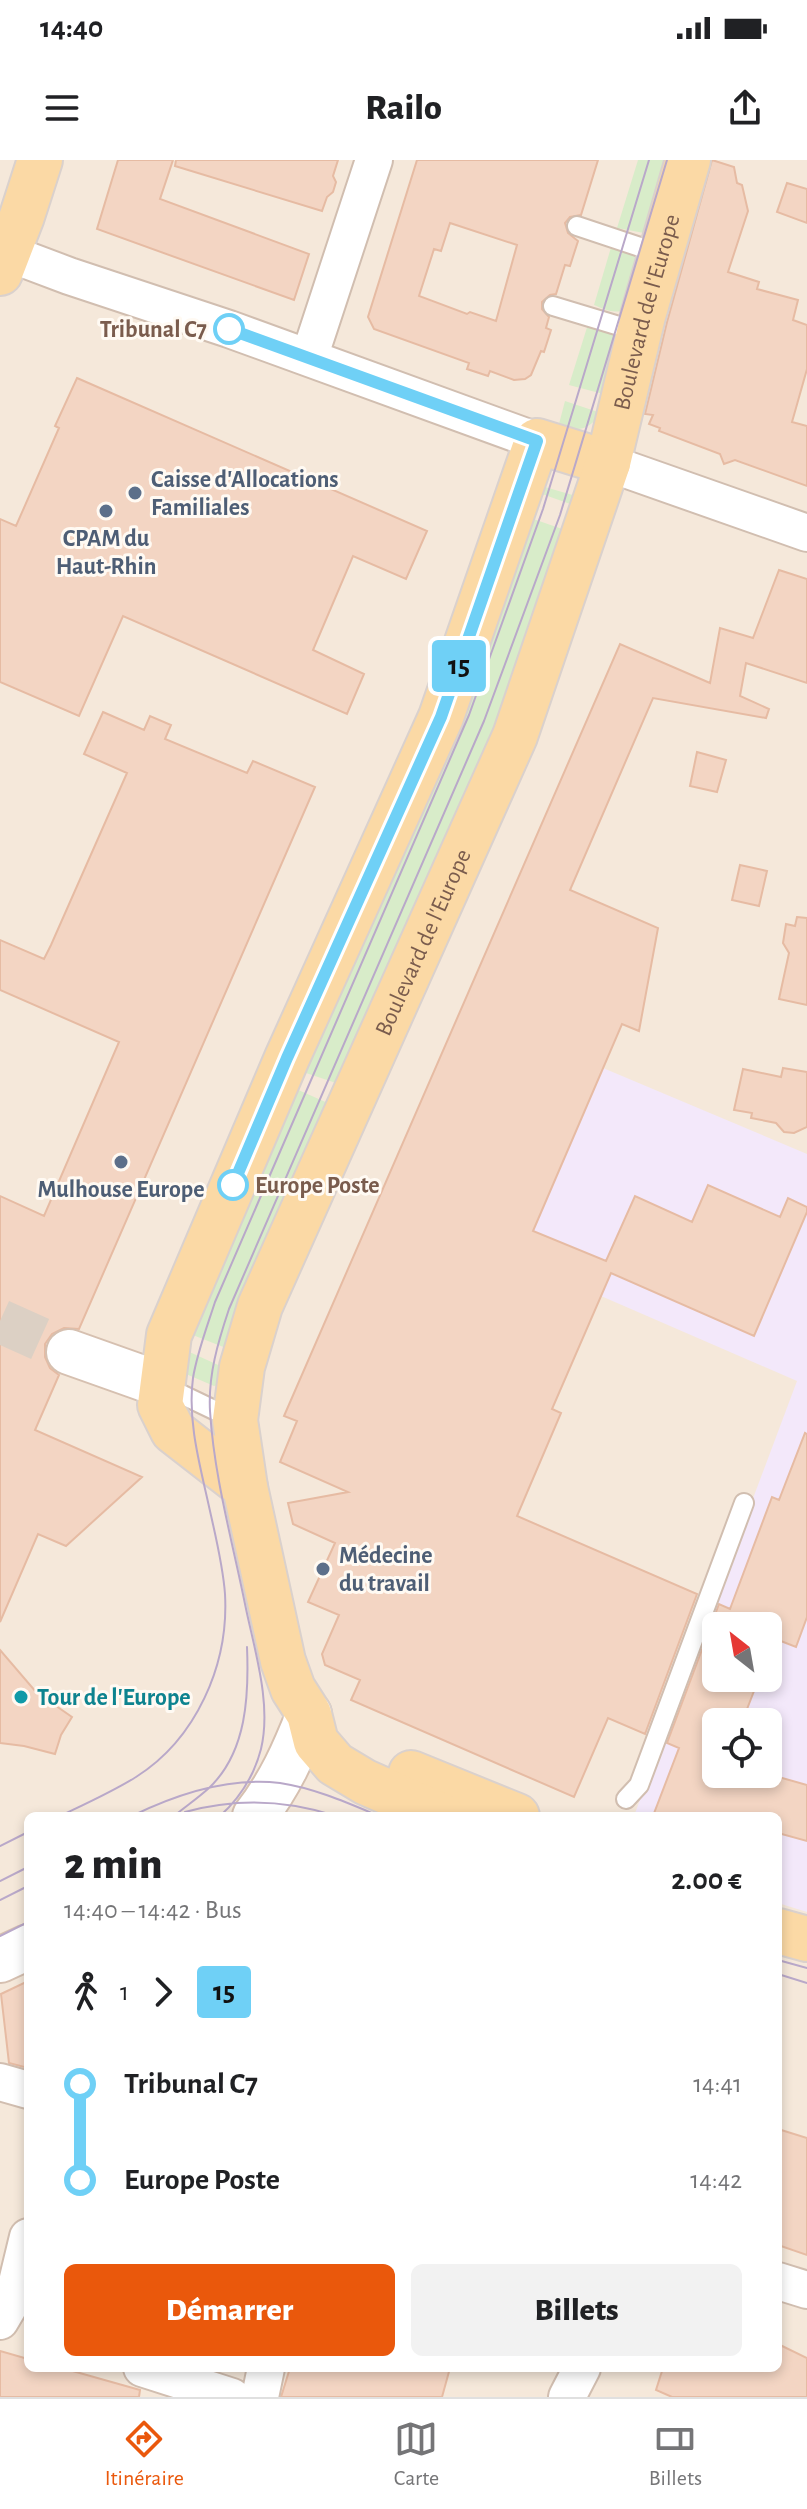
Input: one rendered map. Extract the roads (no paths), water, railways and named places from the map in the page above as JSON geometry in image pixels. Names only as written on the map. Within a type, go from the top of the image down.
[{"type":"main road","points":[[2,259],[22,216],[40,160]]},
{"type":"main road","name":"Boulevard de l'Europe","points":[[433,1812],[365,1782],[335,1764],[316,1742],[309,1714],[293,1689],[283,1661],[245,1487],[235,1420],[242,1367],[260,1306],[515,736],[608,463],[639,332],[688,160]]},
{"type":"main road","points":[[245,1487],[173,1431],[160,1405],[169,1335],[287,1058],[441,717],[537,441],[608,463]]},
{"type":"main road","points":[[309,1714],[382,1762],[507,1812]]},
{"type":"main road","points":[[782,1932],[807,1939]]},
{"type":"street","points":[[309,358],[374,160]]},
{"type":"street","points":[[2,259],[309,358],[537,441]]},
{"type":"street","points":[[608,463],[807,533]]},
{"type":"street","points":[[69,1352],[162,1385]]},
{"type":"street","points":[[258,1812],[285,1771],[309,1714]]},
{"type":"street","points":[[0,1960],[24,1949]]},
{"type":"street","points":[[0,2082],[24,2089]]},
{"type":"street","points":[[24,2254],[13,2299],[0,2322],[24,2331]]},
{"type":"street","points":[[782,2282],[807,2290]]},
{"type":"street","points":[[154,2372],[232,2397]]},
{"type":"street","points":[[260,2397],[265,2372]]},
{"type":"street","points":[[567,2397],[580,2372]]},
{"type":"lane","points":[[577,226],[661,254]]},
{"type":"lane","points":[[553,306],[639,332]]},
{"type":"lane","points":[[162,1385],[235,1420]]},
{"type":"lane","points":[[626,1799],[639,1785],[744,1503]]},
{"type":"tunnel","points":[[0,1321],[69,1352]]},
{"type":"tram line","points":[[68,1812],[136,1777],[157,1761],[192,1721],[214,1673],[225,1621],[225,1594],[193,1428],[193,1378],[200,1350],[215,1302],[469,715],[543,509],[649,160]]},
{"type":"tram line","points":[[224,1812],[240,1794],[255,1768],[264,1731],[264,1713],[260,1676],[215,1460],[210,1411],[212,1372],[218,1346],[229,1309],[484,721],[560,515],[667,160]]},
{"type":"tram line","points":[[179,1812],[209,1788],[231,1758],[246,1703],[247,1647]]},
{"type":"tram line","points":[[141,1812],[204,1789],[261,1782],[305,1788],[369,1812]]},
{"type":"tram line","points":[[185,1812],[242,1803],[280,1804],[321,1812]]},
{"type":"tram line","points":[[0,1846],[24,1834]]},
{"type":"tram line","points":[[0,1881],[24,1869]]},
{"type":"tram line","points":[[0,1900],[24,1888]]},
{"type":"tram line","points":[[0,1936],[24,1924]]},
{"type":"tram line","points":[[782,1961],[807,1968]]},
{"type":"tram line","points":[[782,1975],[807,1983]]},
{"type":"place","name":"Tribunal C7","points":[[229,329]]},
{"type":"place","name":"Caisse d'Allocations Familiales","points":[[135,493]]},
{"type":"place","name":"CPAM du Haut-Rhin","points":[[106,511]]},
{"type":"place","name":"Mulhouse Europe","points":[[121,1162]]},
{"type":"place","name":"Europe Poste","points":[[233,1185]]},
{"type":"place","name":"Médecine du travail","points":[[323,1569]]},
{"type":"place","name":"Tour de l'Europe","points":[[21,1697]]}]
